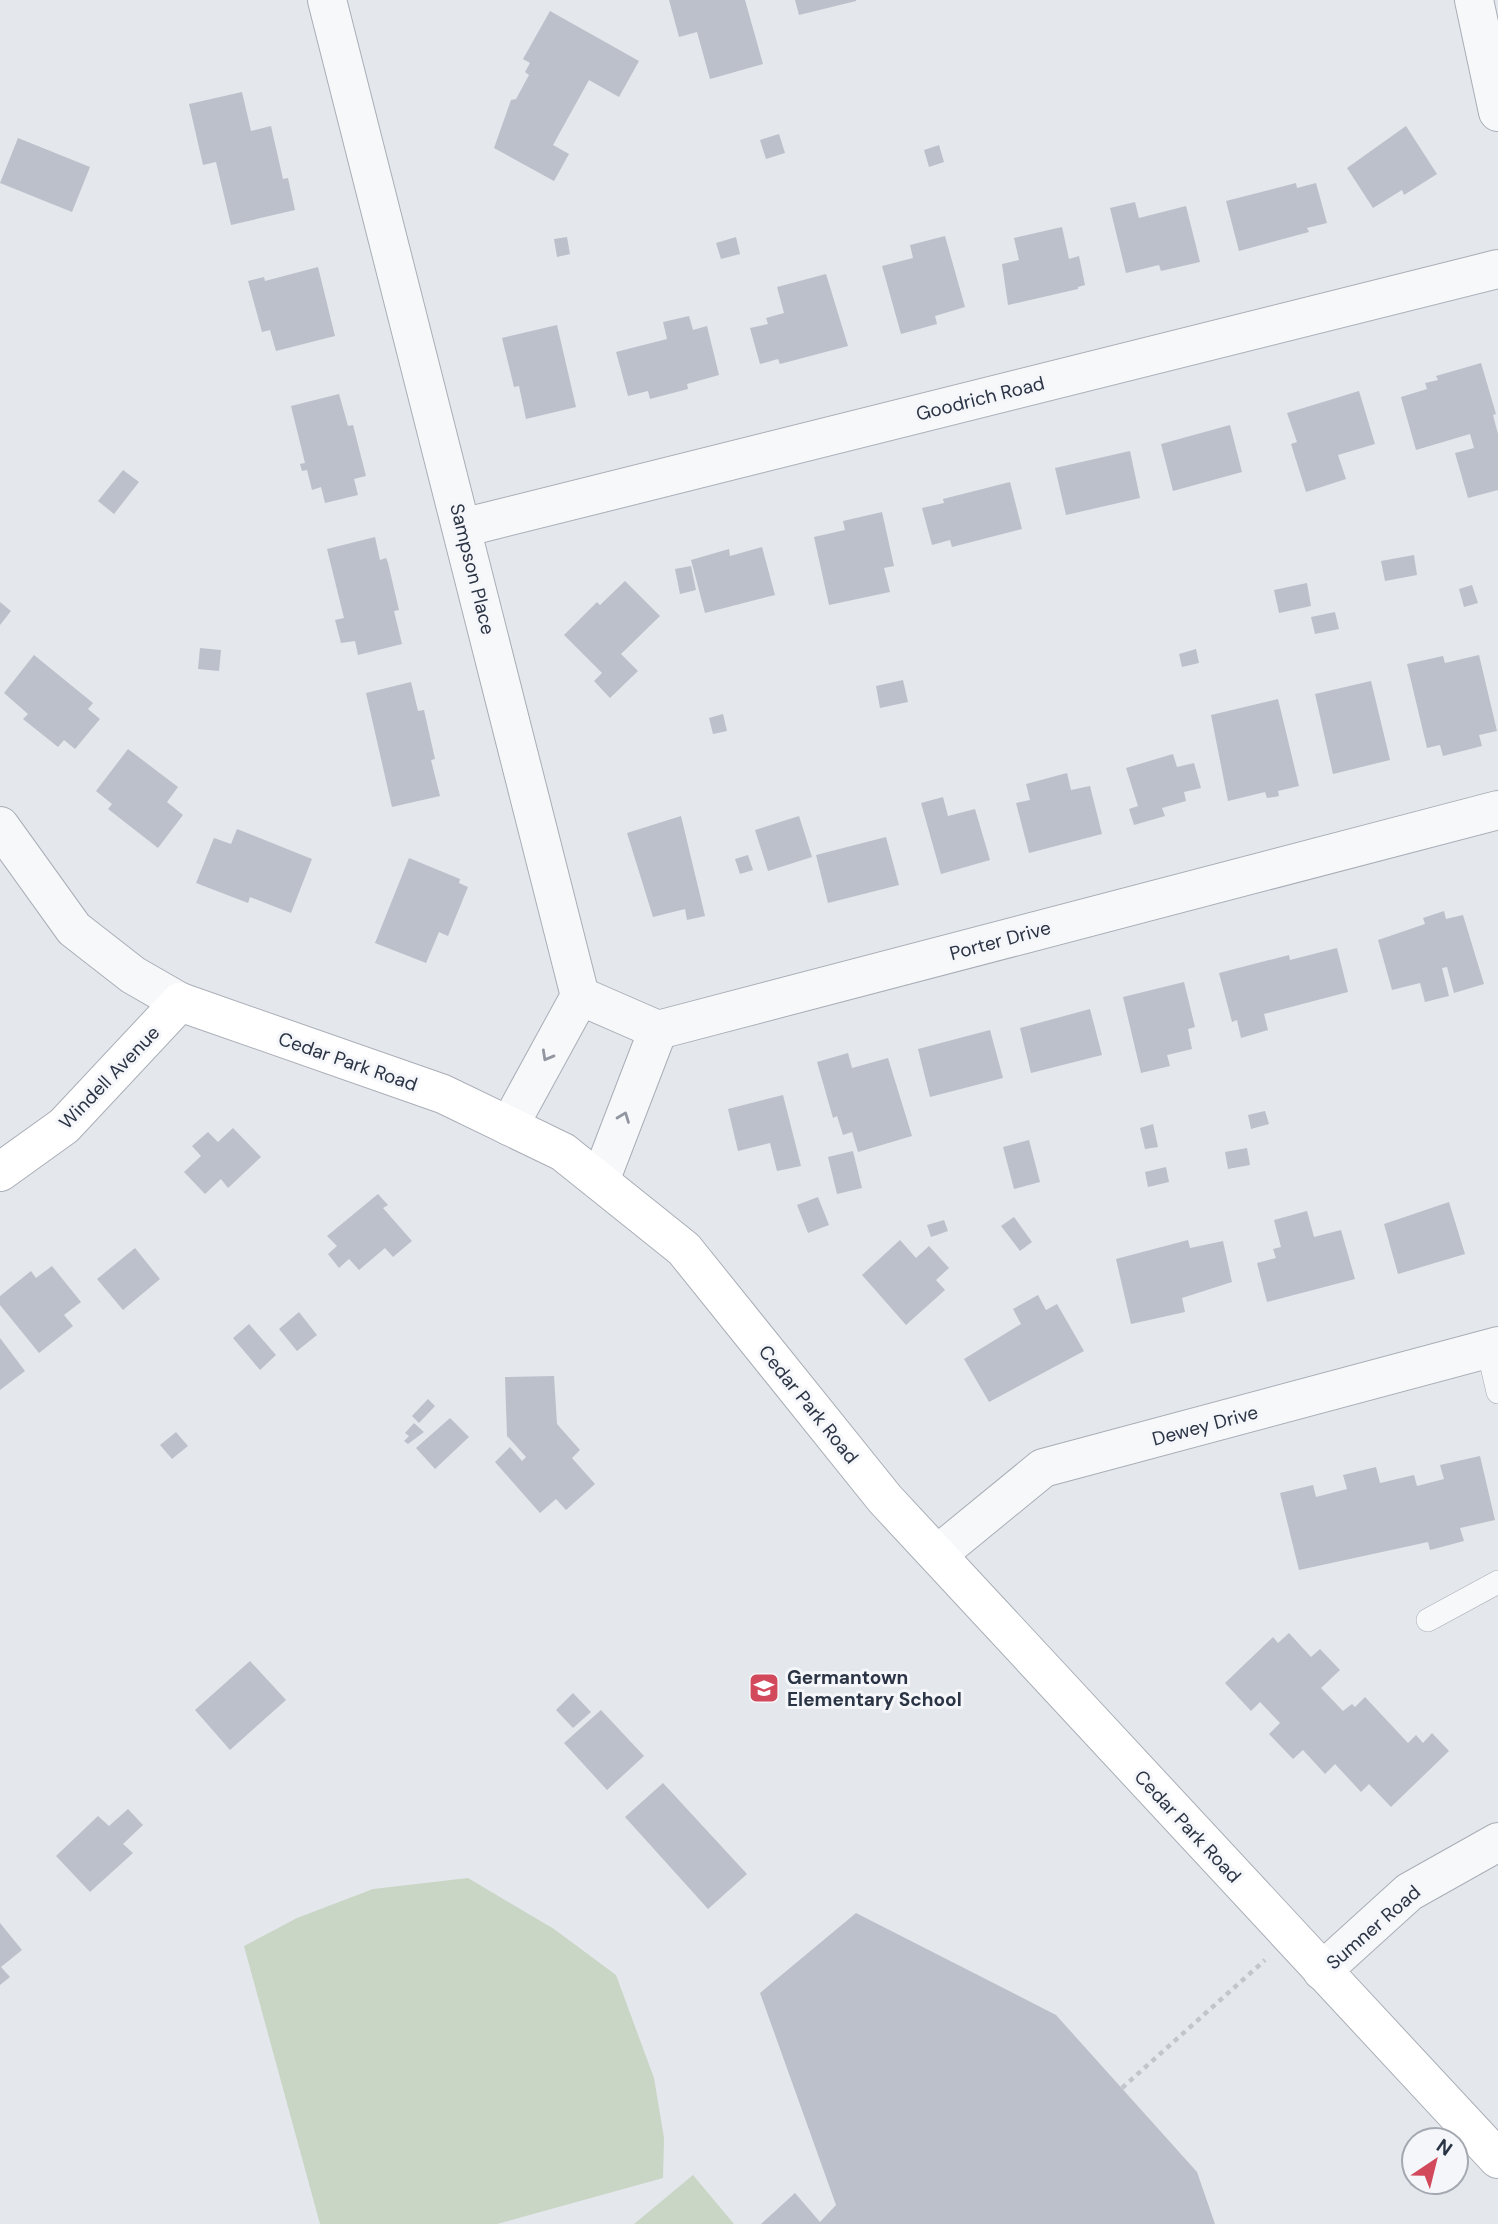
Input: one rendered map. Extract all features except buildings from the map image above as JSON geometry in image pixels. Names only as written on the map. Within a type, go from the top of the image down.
[{"type":"street","name":"Sampson Place","points":[[327,0],[580,996]]},
{"type":"street","points":[[1474,0],[1498,112]]},
{"type":"street","name":"Goodrich Road","points":[[462,528],[1498,269]]},
{"type":"street","name":"Porter Drive","points":[[658,1030],[1498,810]]},
{"type":"street","name":"Cedar Park Road","points":[[0,826],[74,929],[133,975],[180,1002],[443,1094],[563,1152],[684,1249],[885,1499],[1498,2159]]},
{"type":"street","points":[[509,1126],[580,996],[658,1030],[600,1181]]},
{"type":"street","name":"Windell Avenue","points":[[0,1172],[64,1126],[180,1002]]},
{"type":"street","name":"Dewey Drive","points":[[938,1554],[1043,1468],[1493,1348]]},
{"type":"street","name":"Sumner Road","points":[[1322,1971],[1409,1892],[1498,1842]]},
{"type":"lane","points":[[1493,1348],[1498,1392]]},
{"type":"lane","points":[[1428,1620],[1498,1582]]},
{"type":"path","points":[[1122,2088],[1290,1937]]},
{"type":"green space","points":[[468,1878],[554,1929],[616,1975],[654,2078],[664,2138],[663,2178],[497,2224],[320,2224],[244,1946],[297,1918],[373,1889]]},
{"type":"green space","points":[[693,2175],[734,2224],[634,2224]]},
{"type":"place","name":"Germantown Elementary School","points":[[764,1688]]}]
